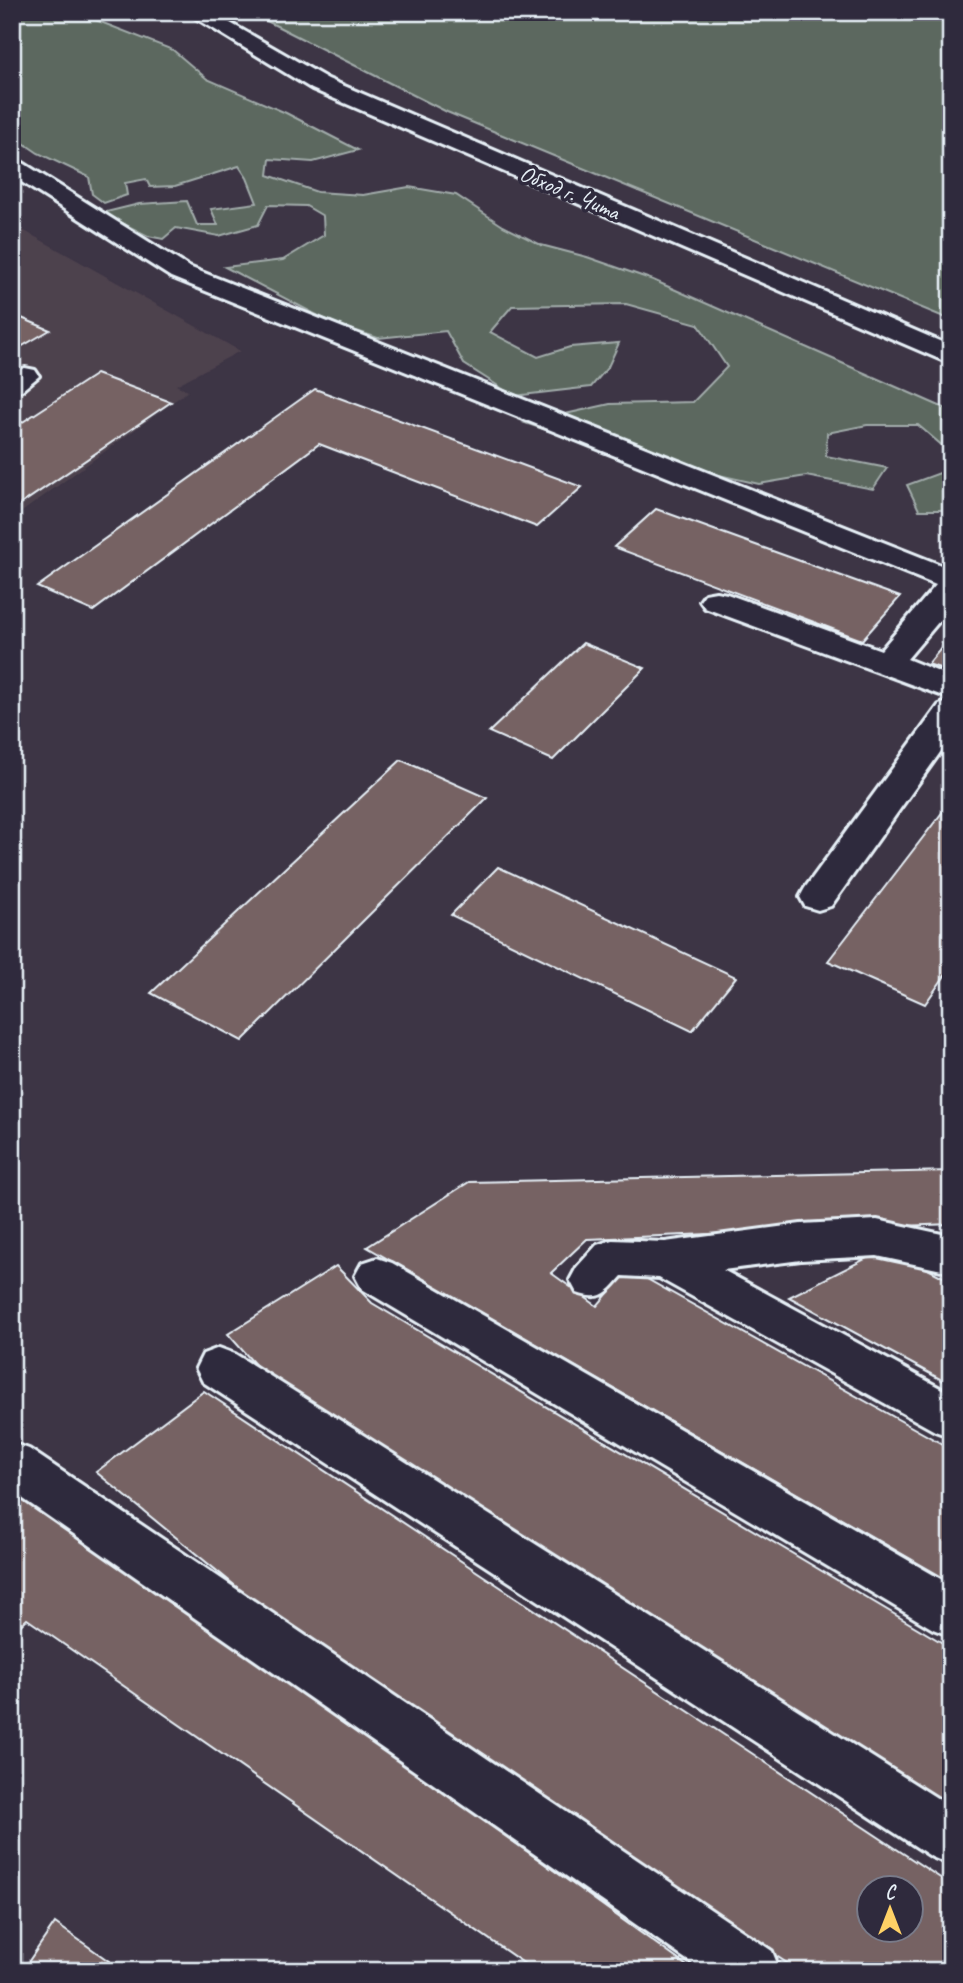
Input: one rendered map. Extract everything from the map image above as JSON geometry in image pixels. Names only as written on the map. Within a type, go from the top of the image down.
[{"type":"main road","name":"Обход г. Чита","points":[[196,12],[320,84],[951,356]]},
{"type":"main road","points":[[12,166],[180,272],[951,580]]},
{"type":"main road","points":[[887,663],[951,587]]},
{"type":"main road","points":[[716,601],[951,689]]},
{"type":"main road","points":[[818,897],[951,712]]},
{"type":"main road","points":[[592,1280],[612,1258],[665,1259],[801,1242],[877,1238],[951,1254]]},
{"type":"main road","points":[[665,1259],[951,1417]]},
{"type":"main road","points":[[377,1276],[951,1612]]},
{"type":"main road","points":[[219,1368],[951,1838]]},
{"type":"main road","points":[[12,1464],[752,1971]]},
{"type":"shaded area","points":[[12,224],[240,351],[176,385],[188,391],[12,519]]},
{"type":"green space","points":[[12,12],[75,12],[173,50],[207,79],[286,113],[358,150],[313,162],[270,159],[268,175],[317,192],[363,195],[409,187],[456,195],[503,226],[541,245],[587,257],[653,280],[951,411],[951,453],[918,425],[867,425],[827,433],[826,456],[887,468],[873,489],[806,476],[759,484],[603,449],[525,423],[610,404],[693,402],[727,367],[698,324],[626,304],[512,306],[490,332],[538,357],[570,347],[619,343],[608,367],[591,387],[514,396],[464,364],[446,331],[378,338],[332,323],[225,267],[283,260],[324,235],[323,216],[306,206],[268,205],[258,225],[219,236],[176,228],[163,239],[148,236],[102,213],[139,204],[187,201],[197,225],[218,225],[211,209],[257,203],[247,178],[239,166],[175,186],[150,187],[146,179],[125,183],[127,195],[104,203],[92,194],[89,177],[38,153],[12,135]]},
{"type":"green space","points":[[249,12],[951,12],[951,320],[447,112]]},
{"type":"green space","points":[[951,455],[951,510],[919,510],[907,485],[940,473]]},
{"type":"building","points":[[12,314],[50,330],[12,352]]},
{"type":"building","points":[[96,374],[171,402],[12,510],[12,429]]},
{"type":"building","points":[[315,389],[582,487],[537,527],[319,444],[93,611],[37,587]]},
{"type":"building","points":[[656,509],[900,597],[862,640],[614,547]]},
{"type":"building","points":[[951,636],[951,672],[928,664]]},
{"type":"building","points":[[583,643],[645,668],[553,760],[489,732]]},
{"type":"building","points":[[401,760],[487,798],[242,1041],[151,993]]},
{"type":"building","points":[[951,801],[951,967],[925,1004],[828,961]]},
{"type":"building","points":[[498,867],[736,977],[692,1031],[451,915]]},
{"type":"building","points":[[951,1171],[951,1224],[587,1239],[551,1273],[597,1306],[629,1269],[951,1449],[951,1582],[367,1247],[469,1182]]},
{"type":"building","points":[[887,1248],[951,1281],[951,1385],[789,1297]]},
{"type":"building","points":[[336,1266],[372,1303],[951,1648],[951,1810],[266,1377],[228,1334]]},
{"type":"building","points":[[204,1391],[951,1885],[951,1971],[799,1971],[310,1647],[96,1472]]},
{"type":"building","points":[[20,1487],[694,1971],[535,1971],[27,1619],[12,1633],[12,1494]]},
{"type":"building","points":[[55,1923],[123,1971],[22,1971]]}]
